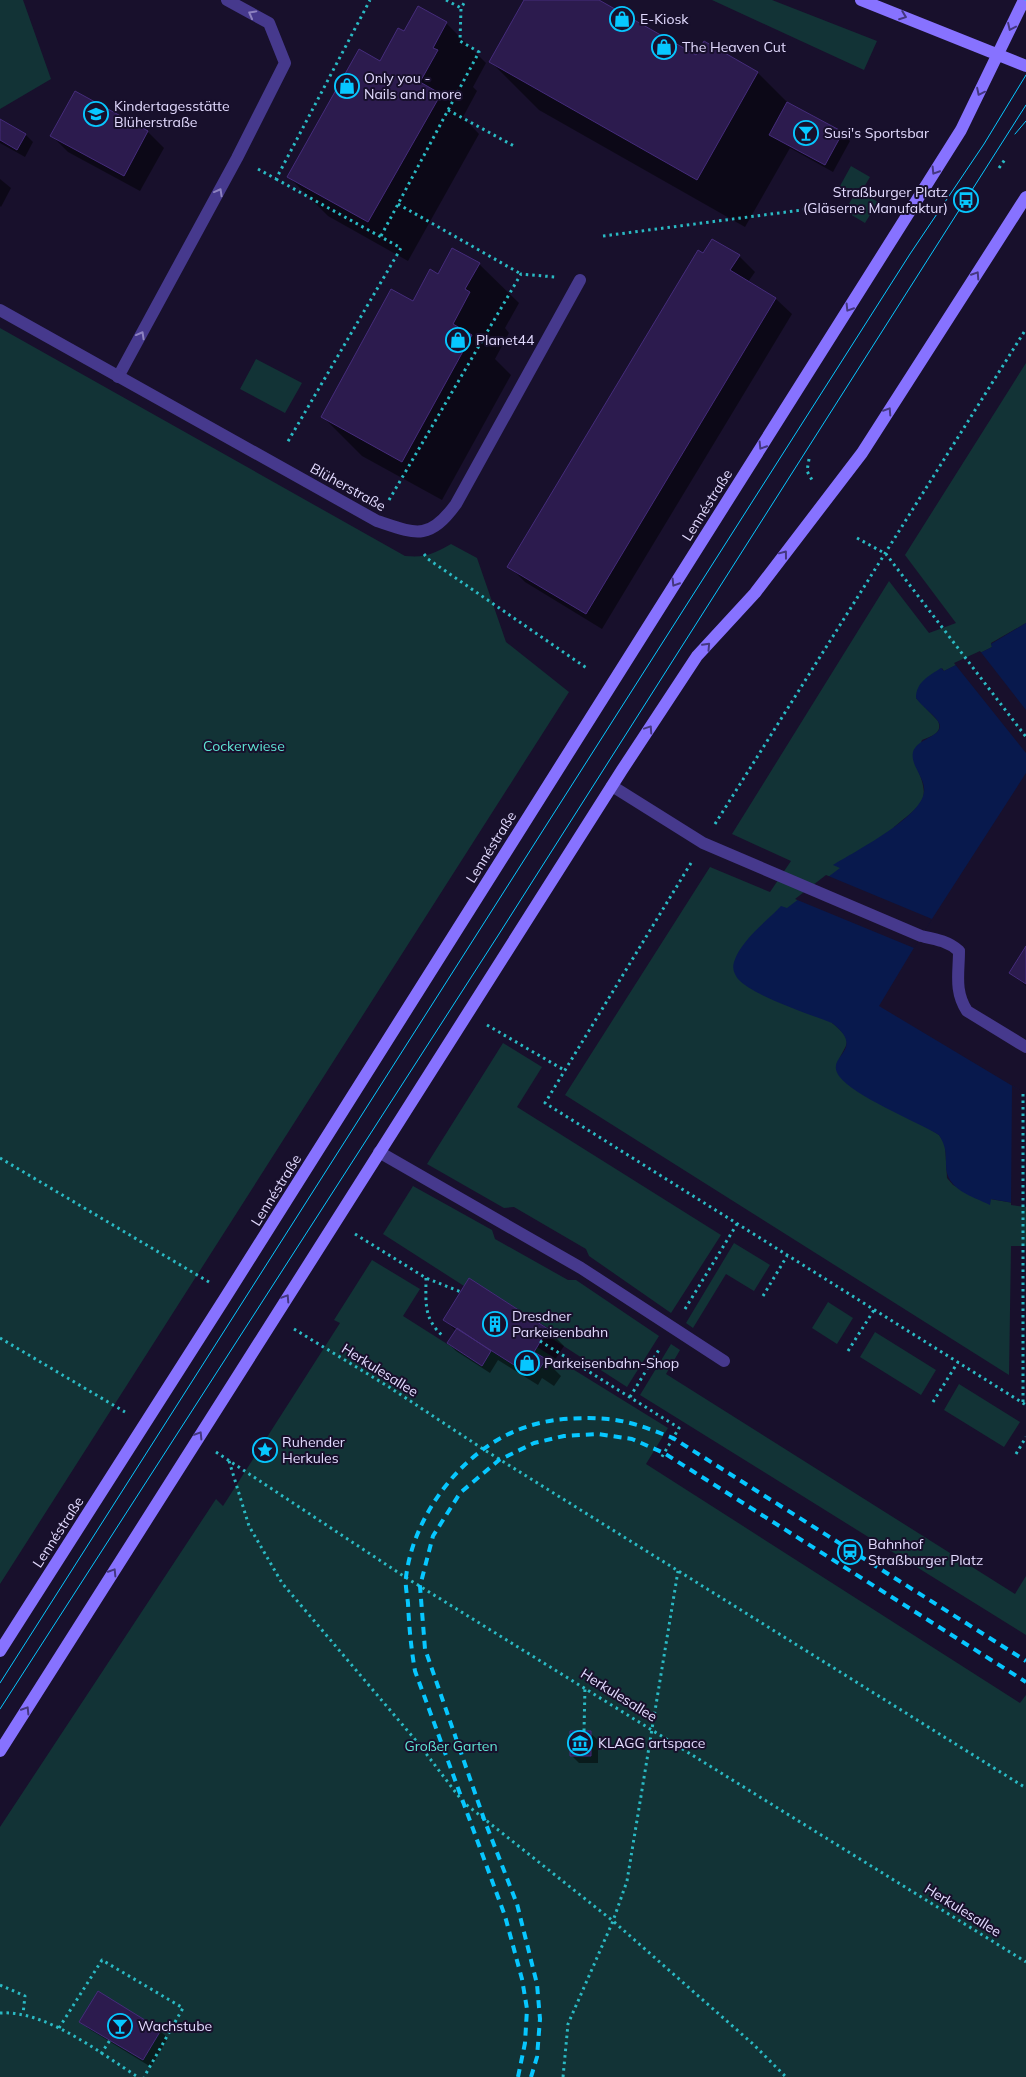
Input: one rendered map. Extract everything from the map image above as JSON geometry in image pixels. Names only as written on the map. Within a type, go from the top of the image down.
[{"type":"main road","points":[[861,0],[1026,66]]},
{"type":"main road","name":"Lennéstraße","points":[[0,1651],[225,1298],[956,138],[1024,0]]},
{"type":"main road","points":[[0,1751],[467,1013],[697,656],[755,593],[862,452],[1026,197]]},
{"type":"street","points":[[118,377],[237,158],[286,63],[269,24],[227,0]]},
{"type":"street","name":"Blüherstraße","points":[[0,310],[377,521],[410,532],[431,530],[443,522],[456,504],[580,280]]},
{"type":"street","points":[[612,786],[703,843],[921,936],[952,945],[959,951],[957,988],[961,1001],[967,1011],[1026,1048]]},
{"type":"street","points":[[379,1152],[581,1268],[724,1361]]},
{"type":"path","points":[[276,179],[370,0]]},
{"type":"path","points":[[446,0],[461,8]]},
{"type":"path","points":[[381,236],[480,52],[460,42],[461,8],[466,0]]},
{"type":"path","points":[[448,110],[514,146]]},
{"type":"path","points":[[237,158],[401,248],[276,463]]},
{"type":"path","points":[[999,168],[1006,158]]},
{"type":"path","points":[[398,204],[520,274],[580,280]]},
{"type":"path","points":[[603,236],[817,208]]},
{"type":"path","points":[[377,521],[520,274]]},
{"type":"path","points":[[1024,1404],[545,1104],[703,843],[1026,330]]},
{"type":"path","points":[[809,459],[807,470],[812,480]]},
{"type":"path","points":[[410,532],[428,559],[588,669]]},
{"type":"path","points":[[857,538],[886,554],[1026,737]]},
{"type":"path","points":[[467,1013],[564,1070]]},
{"type":"path","points":[[1023,1092],[1024,1404]]},
{"type":"path","points":[[0,1158],[209,1282],[225,1298]]},
{"type":"path","points":[[335,1222],[426,1278],[461,1292]]},
{"type":"path","points":[[763,1296],[788,1256]]},
{"type":"path","points":[[426,1278],[426,1311],[433,1328],[444,1337]]},
{"type":"path","points":[[848,1351],[874,1310]]},
{"type":"path","name":"Herkulesallee","points":[[307,1337],[389,1387],[483,1450],[1026,1788]]},
{"type":"path","points":[[0,1338],[122,1410]]},
{"type":"path","points":[[540,1341],[679,1428],[660,1460]]},
{"type":"path","points":[[933,1402],[958,1362]]},
{"type":"path","points":[[1016,1454],[1026,1438]]},
{"type":"path","name":"Herkulesallee","points":[[613,1921],[463,1802],[418,1743],[282,1582],[249,1526],[228,1461],[406,1578],[653,1729],[1026,1962]]},
{"type":"path","points":[[563,2077],[568,2024],[613,1921],[628,1881],[678,1571]]},
{"type":"path","points":[[584,1731],[585,1687]]},
{"type":"path","points":[[613,1921],[753,2044],[786,2077]]},
{"type":"path","points":[[59,2028],[102,1960],[183,2008],[144,2077]]},
{"type":"path","points":[[0,1985],[25,1996],[23,2014]]},
{"type":"path","points":[[0,2013],[23,2014],[59,2028],[138,2077]]},
{"type":"path","points":[[101,2054],[110,2040]]},
{"type":"green space","points":[[0,0],[23,0],[51,79],[0,109]]},
{"type":"green space","points":[[712,0],[772,0],[877,41],[864,70]]},
{"type":"green space","points":[[851,166],[870,177],[861,192],[878,202],[865,223],[845,211],[854,195],[840,186]]},
{"type":"green space","name":"Cockerwiese","points":[[0,328],[405,556],[429,554],[451,544],[477,558],[506,642],[569,692],[0,1584]]},
{"type":"green space","points":[[256,359],[302,383],[285,413],[240,389]]},
{"type":"green space","points":[[1026,363],[1026,623],[991,643],[992,647],[944,671],[942,668],[916,698],[938,721],[939,725],[936,734],[922,740],[914,761],[920,774],[924,793],[919,805],[894,827],[832,1023],[847,1040],[836,1068],[939,1135],[945,1144],[947,1178],[953,1185],[990,1204],[990,1199],[1026,1205],[1026,1246],[1011,1246],[1009,1375],[565,1095],[710,867],[770,892],[791,861],[732,834],[889,581],[929,633],[956,623],[905,555]]},
{"type":"green space","points":[[503,1043],[542,1067],[517,1107],[721,1235],[671,1313],[589,1256],[586,1249],[514,1207],[504,1208],[427,1164]]},
{"type":"green space","points":[[413,1186],[492,1230],[495,1239],[568,1280],[576,1280],[659,1336],[627,1387],[545,1334],[548,1328],[469,1279],[464,1286],[383,1234]]},
{"type":"green space","points":[[734,1243],[770,1265],[754,1291],[726,1274],[693,1328],[686,1323]]},
{"type":"green space","name":"Großer Garten","points":[[372,1260],[420,1289],[403,1316],[482,1366],[491,1351],[522,1370],[526,1364],[538,1371],[546,1359],[534,1352],[537,1347],[668,1428],[646,1464],[1020,1703],[1026,1695],[1026,2077],[0,2077],[0,1827],[216,1499],[223,1506],[340,1323],[334,1320]]},
{"type":"green space","points":[[828,1302],[853,1318],[837,1344],[812,1328]]},
{"type":"green space","points":[[875,1332],[936,1370],[921,1395],[860,1357]]},
{"type":"green space","points":[[671,1344],[680,1350],[666,1374],[1015,1594],[1026,1576],[1026,1635],[640,1395]]},
{"type":"green space","points":[[959,1384],[1020,1422],[1004,1447],[944,1410]]},
{"type":"shaded area","points":[[1026,623],[1026,773],[921,936],[879,1006],[1026,1094],[1026,1205],[991,1199],[990,1205],[961,1191],[950,1181],[947,1174],[946,1153],[939,1135],[871,1100],[847,1084],[839,1076],[836,1069],[837,1063],[846,1047],[846,1040],[842,1032],[832,1023],[756,992],[738,979],[734,973],[733,966],[742,946],[781,906],[787,908],[840,868],[833,865],[900,823],[920,802],[924,787],[914,762],[913,752],[920,743],[938,731],[940,727],[937,720],[916,698],[921,684],[941,668],[944,671],[992,647],[991,644]]},
{"type":"pier","points":[[980,651],[1026,710],[1026,753],[954,663]]},
{"type":"pier","points":[[826,875],[932,919],[914,948],[795,899]]},
{"type":"pier","points":[[1012,1086],[1026,1093],[1026,1207],[1011,1205]]},
{"type":"building","points":[[524,0],[599,0],[696,55],[704,41],[758,72],[697,180],[489,62]]},
{"type":"building","points":[[418,6],[447,22],[433,48],[438,50],[420,82],[441,94],[368,222],[287,177],[359,49],[380,61],[398,28],[404,31]]},
{"type":"building","points":[[75,91],[148,131],[124,176],[50,136]]},
{"type":"building","name":"Susi's Sportsbar","points":[[787,102],[843,132],[825,165],[769,135]]},
{"type":"building","points":[[0,119],[26,134],[17,150],[0,140]]},
{"type":"building","points":[[712,239],[740,255],[730,270],[776,298],[586,614],[507,567],[698,250],[703,253]]},
{"type":"building","points":[[452,248],[480,263],[465,289],[470,292],[453,324],[472,335],[402,462],[321,417],[391,289],[413,301],[430,269],[438,274]]},
{"type":"building","points":[[1026,946],[1026,984],[1009,973]]},
{"type":"building","name":"Dresdner Parkeisenbahn","points":[[469,1278],[548,1329],[534,1352],[546,1359],[538,1371],[526,1364],[522,1370],[443,1320]]},
{"type":"building","points":[[457,1328],[491,1351],[482,1366],[447,1343]]},
{"type":"building","name":"KLAGG artspace","points":[[570,1731],[591,1731],[591,1756],[570,1756]]},
{"type":"building","name":"Wachstube","points":[[98,1991],[161,2030],[143,2060],[79,2022]]},
{"type":"tram line","points":[[0,1683],[910,254],[984,144],[1026,75]]},
{"type":"tram line","points":[[0,1709],[499,934],[1026,105]]},
{"type":"tram line","points":[[1015,134],[1026,121]]},
{"type":"railway","points":[[518,2077],[525,2043],[527,2009],[522,1979],[505,1916],[415,1671],[410,1637],[406,1583],[411,1553],[420,1529],[432,1506],[447,1484],[484,1448],[506,1435],[529,1426],[548,1421],[568,1419],[617,1420],[641,1426],[673,1438],[1026,1661]]},
{"type":"railway","points":[[531,2077],[537,2057],[540,2019],[537,1984],[517,1904],[484,1819],[425,1649],[420,1586],[433,1536],[460,1493],[499,1460],[534,1443],[564,1436],[598,1434],[632,1439],[664,1453],[1026,1682]]},
{"type":"place","name":"E-Kiosk","points":[[622,19]]},
{"type":"place","name":"The Heaven Cut","points":[[664,47]]},
{"type":"place","name":"Only you - Nails and more","points":[[347,86]]},
{"type":"place","name":"Kindertagesstätte Blüherstraße","points":[[96,114]]},
{"type":"place","name":"Susi's Sportsbar","points":[[806,133]]},
{"type":"place","name":"Straßburger Platz (Gläserne Manufaktur)","points":[[966,200]]},
{"type":"place","name":"Planet44","points":[[458,340]]},
{"type":"place","name":"Dresdner Parkeisenbahn","points":[[495,1324]]},
{"type":"place","name":"Parkeisenbahn-Shop","points":[[527,1363]]},
{"type":"place","name":"Ruhender Herkules","points":[[265,1450]]},
{"type":"place","name":"Bahnhof Straßburger Platz","points":[[850,1552]]},
{"type":"place","name":"KLAGG artspace","points":[[580,1743]]},
{"type":"place","name":"Wachstube","points":[[120,2026]]}]
